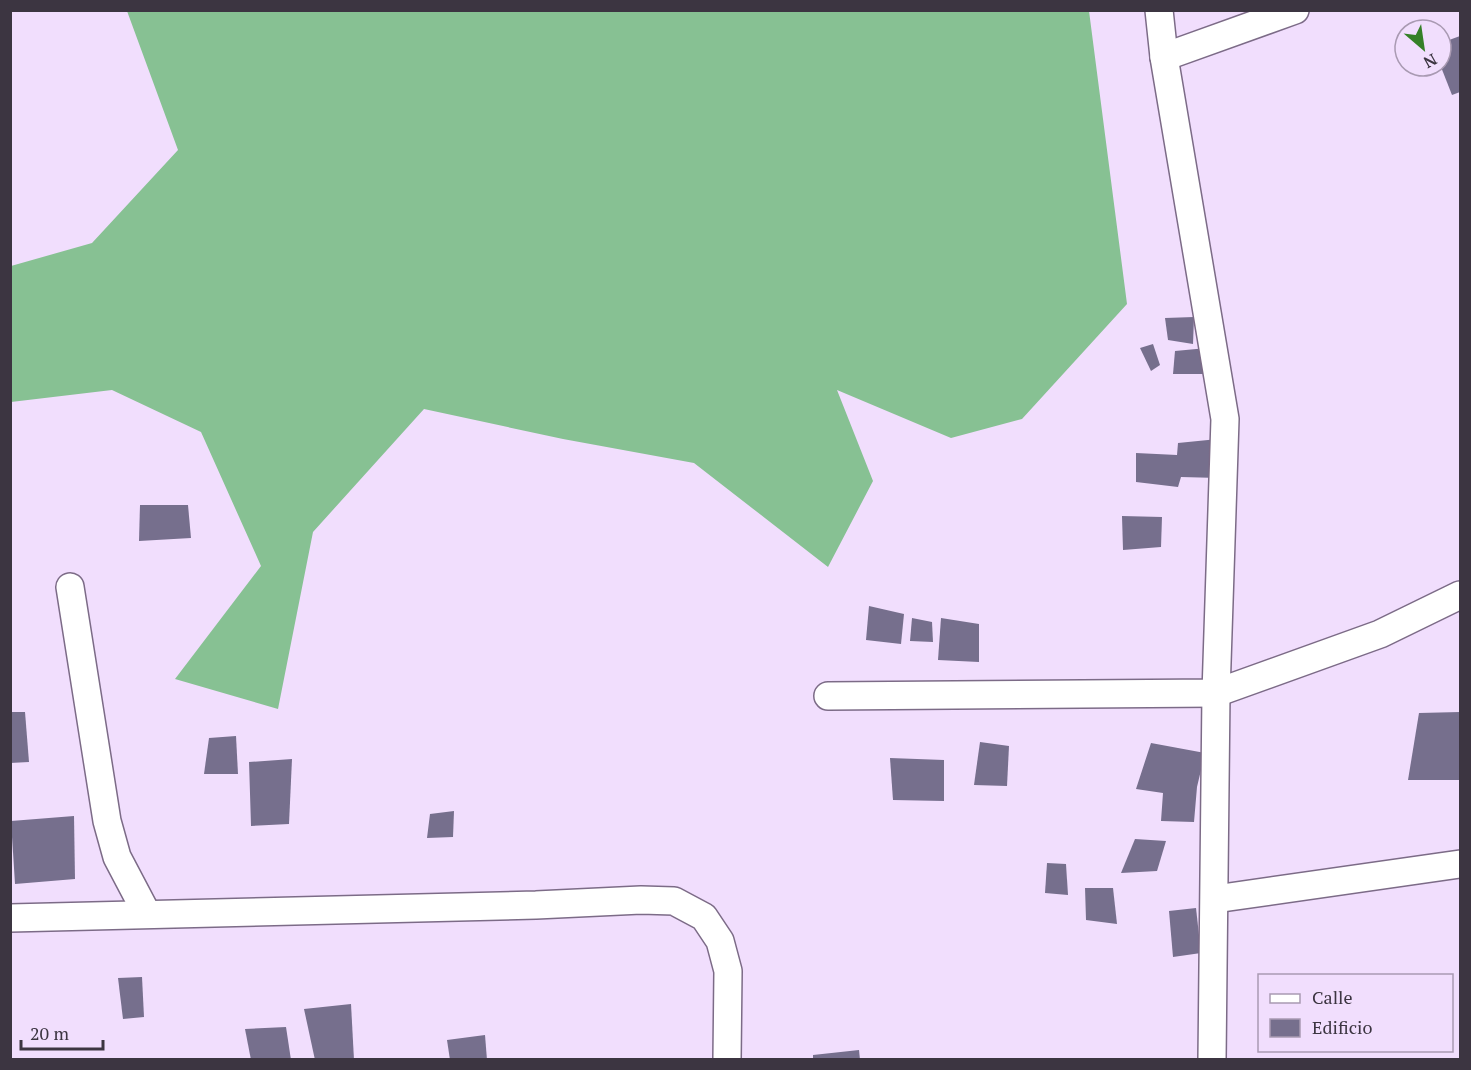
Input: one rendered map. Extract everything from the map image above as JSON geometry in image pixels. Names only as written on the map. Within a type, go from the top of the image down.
[{"type":"street","points":[[1159,10],[1164,57],[1225,419],[1216,693],[1212,1059]]},
{"type":"street","points":[[1164,57],[1295,10]]},
{"type":"street","points":[[70,587],[108,821],[117,857],[147,914]]},
{"type":"street","points":[[828,696],[1216,693],[1380,634],[1461,595]]},
{"type":"street","points":[[1215,899],[1461,864]]},
{"type":"street","points":[[10,918],[536,905],[641,900],[675,901],[704,917],[720,941],[728,970],[727,1059]]},
{"type":"green space","points":[[127,11],[1089,11],[1127,304],[1022,419],[951,438],[837,390],[873,481],[828,567],[694,463],[563,439],[424,409],[313,532],[278,709],[175,679],[261,566],[201,432],[112,390],[11,402],[11,266],[92,243],[178,150]]},
{"type":"building","points":[[1460,36],[1460,92],[1452,95],[1445,78],[1453,78],[1453,39]]},
{"type":"building","points":[[1194,317],[1193,344],[1168,340],[1165,318]]},
{"type":"building","points":[[1153,344],[1160,365],[1151,371],[1140,348]]},
{"type":"building","points":[[1207,348],[1210,374],[1173,374],[1175,351]]},
{"type":"building","points":[[1218,439],[1219,478],[1181,477],[1178,487],[1136,482],[1136,453],[1177,455],[1178,443]]},
{"type":"building","points":[[140,505],[188,505],[191,538],[139,541]]},
{"type":"building","points":[[1122,516],[1162,517],[1161,547],[1123,550]]},
{"type":"building","points":[[869,606],[904,614],[901,644],[866,640]]},
{"type":"building","points":[[912,618],[932,622],[933,642],[910,641]]},
{"type":"building","points":[[941,618],[979,624],[979,662],[938,660]]},
{"type":"building","points":[[10,712],[25,712],[29,762],[10,763]]},
{"type":"building","points":[[1460,712],[1460,780],[1408,780],[1419,713]]},
{"type":"building","points":[[236,736],[238,774],[204,774],[209,738]]},
{"type":"building","points":[[980,742],[1009,746],[1007,786],[974,785]]},
{"type":"building","points":[[1151,743],[1205,753],[1197,787],[1194,822],[1161,821],[1163,793],[1136,789]]},
{"type":"building","points":[[890,758],[944,760],[944,801],[893,800]]},
{"type":"building","points":[[292,759],[289,824],[251,826],[249,762]]},
{"type":"building","points":[[454,811],[453,837],[427,838],[430,814]]},
{"type":"building","points":[[74,816],[75,879],[15,884],[11,821]]},
{"type":"building","points":[[1135,839],[1166,841],[1157,871],[1121,873]]},
{"type":"building","points":[[1047,863],[1066,864],[1068,895],[1045,893]]},
{"type":"building","points":[[1085,888],[1113,888],[1117,924],[1086,920]]},
{"type":"building","points":[[1196,908],[1201,953],[1173,957],[1169,911]]},
{"type":"building","points":[[142,977],[144,1017],[123,1019],[118,978]]},
{"type":"building","points":[[351,1004],[354,1060],[315,1060],[304,1009]]},
{"type":"building","points":[[286,1027],[291,1060],[251,1060],[245,1029]]},
{"type":"building","points":[[485,1035],[487,1060],[450,1060],[447,1040]]},
{"type":"building","points":[[859,1050],[860,1060],[813,1060],[813,1055]]}]
